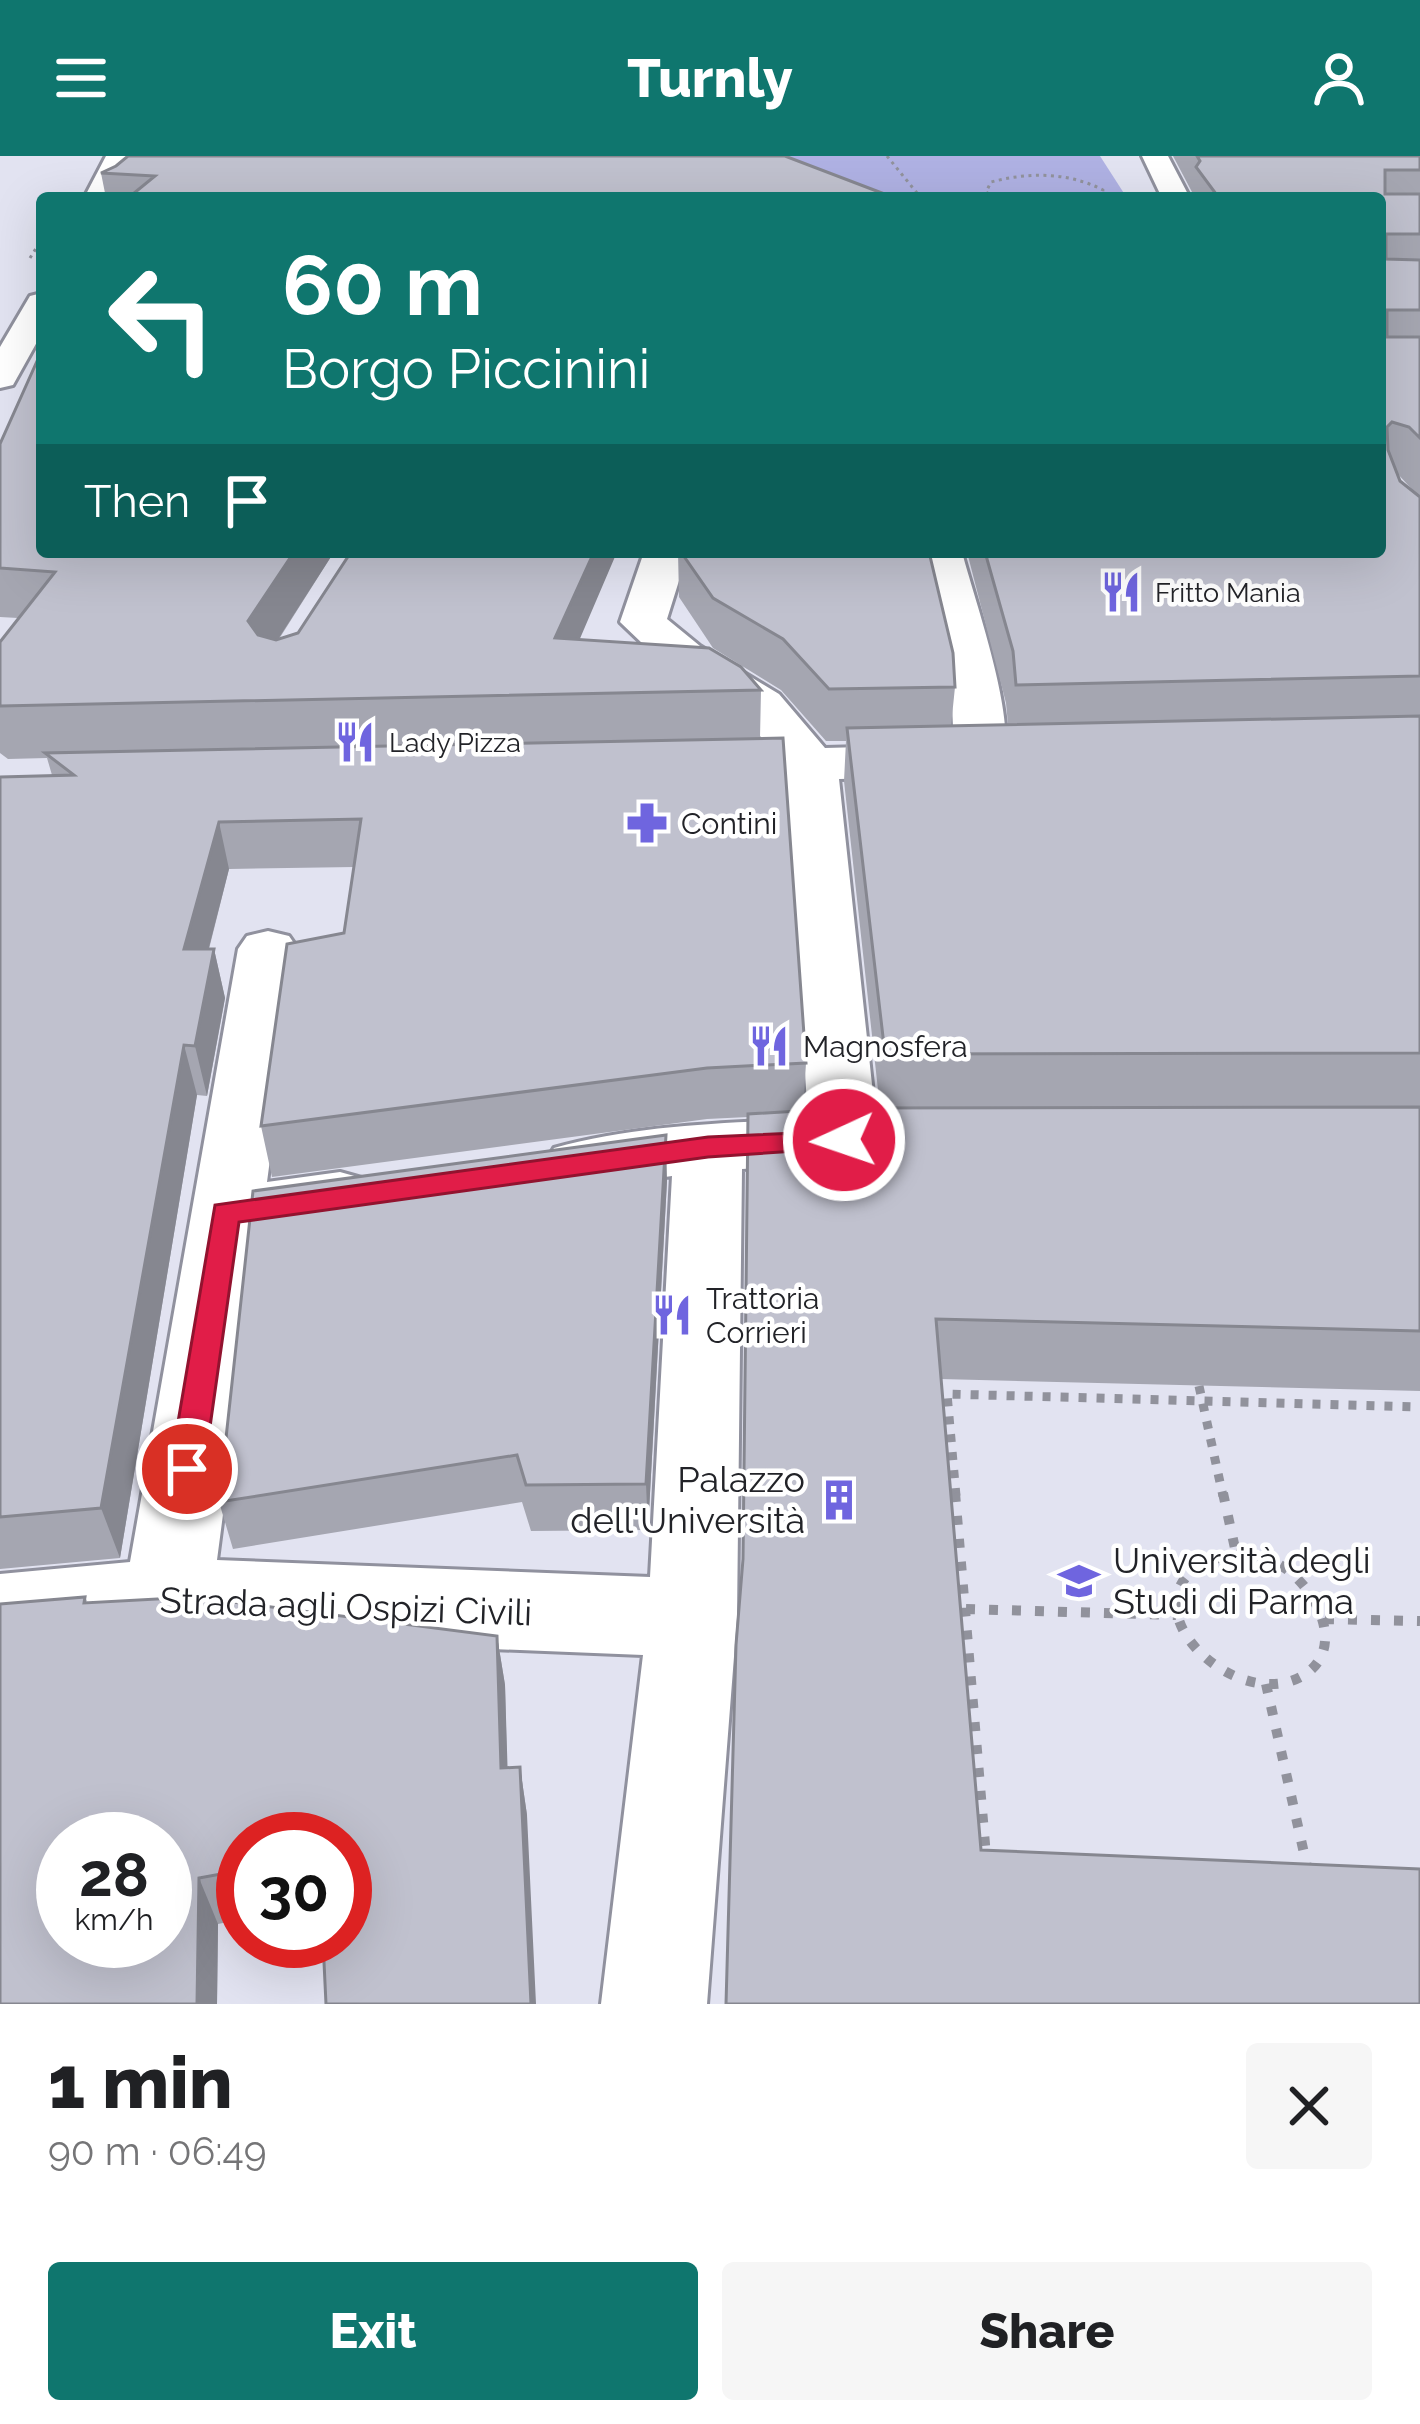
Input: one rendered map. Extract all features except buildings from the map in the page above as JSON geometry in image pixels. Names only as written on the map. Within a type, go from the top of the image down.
[{"type":"street","points":[[104,192],[119,156]]},
{"type":"street","points":[[108,192],[148,156]]},
{"type":"street","points":[[1155,156],[1173,192]]},
{"type":"street","points":[[0,377],[36,314]]},
{"type":"street","points":[[664,558],[644,622],[683,656],[761,705],[811,764],[844,1140]]},
{"type":"street","points":[[645,768],[1004,759],[977,704],[941,558]]},
{"type":"street","points":[[168,1597],[268,949]]},
{"type":"street","points":[[524,1172],[708,1147],[916,1140]]},
{"type":"street","points":[[654,2004],[692,1618],[708,1147]]},
{"type":"street","points":[[225,1213],[409,1188]]},
{"type":"street","name":"Strada agli Ospizi Civili","points":[[0,1613],[168,1597],[692,1618]]},
{"type":"path","points":[[887,156],[916,192]]},
{"type":"path","points":[[986,192],[991,182],[1033,175],[1084,181],[1102,192]]},
{"type":"path","points":[[1199,1386],[1236,1553]]},
{"type":"path","points":[[988,1882],[947,1394],[1420,1407]]},
{"type":"path","points":[[1236,1553],[1282,1566],[1316,1598],[1327,1640],[1321,1658],[1288,1682],[1265,1684],[1217,1670],[1184,1635],[1176,1615],[1176,1595],[1196,1564],[1236,1553]]},
{"type":"path","points":[[946,1609],[1176,1615]]},
{"type":"path","points":[[1325,1619],[1420,1622]]},
{"type":"path","points":[[1265,1684],[1313,1896]]},
{"type":"shaded area","points":[[751,156],[1100,156],[1123,192],[747,192]]},
{"type":"place","name":"Fritto Mania","points":[[1121,592]]},
{"type":"place","name":"Lady Pizza","points":[[355,742]]},
{"type":"place","name":"Contini","points":[[647,823]]},
{"type":"place","name":"Magnosfera","points":[[769,1046]]},
{"type":"place","name":"Trattoria Corrieri","points":[[672,1315]]},
{"type":"place","name":"Palazzo dell'Università","points":[[839,1500]]},
{"type":"place","name":"Università degli Studi di Parma","points":[[1079,1581]]},
{"type":"route","points":[[187,1469],[225,1213],[708,1147],[844,1140]]}]
